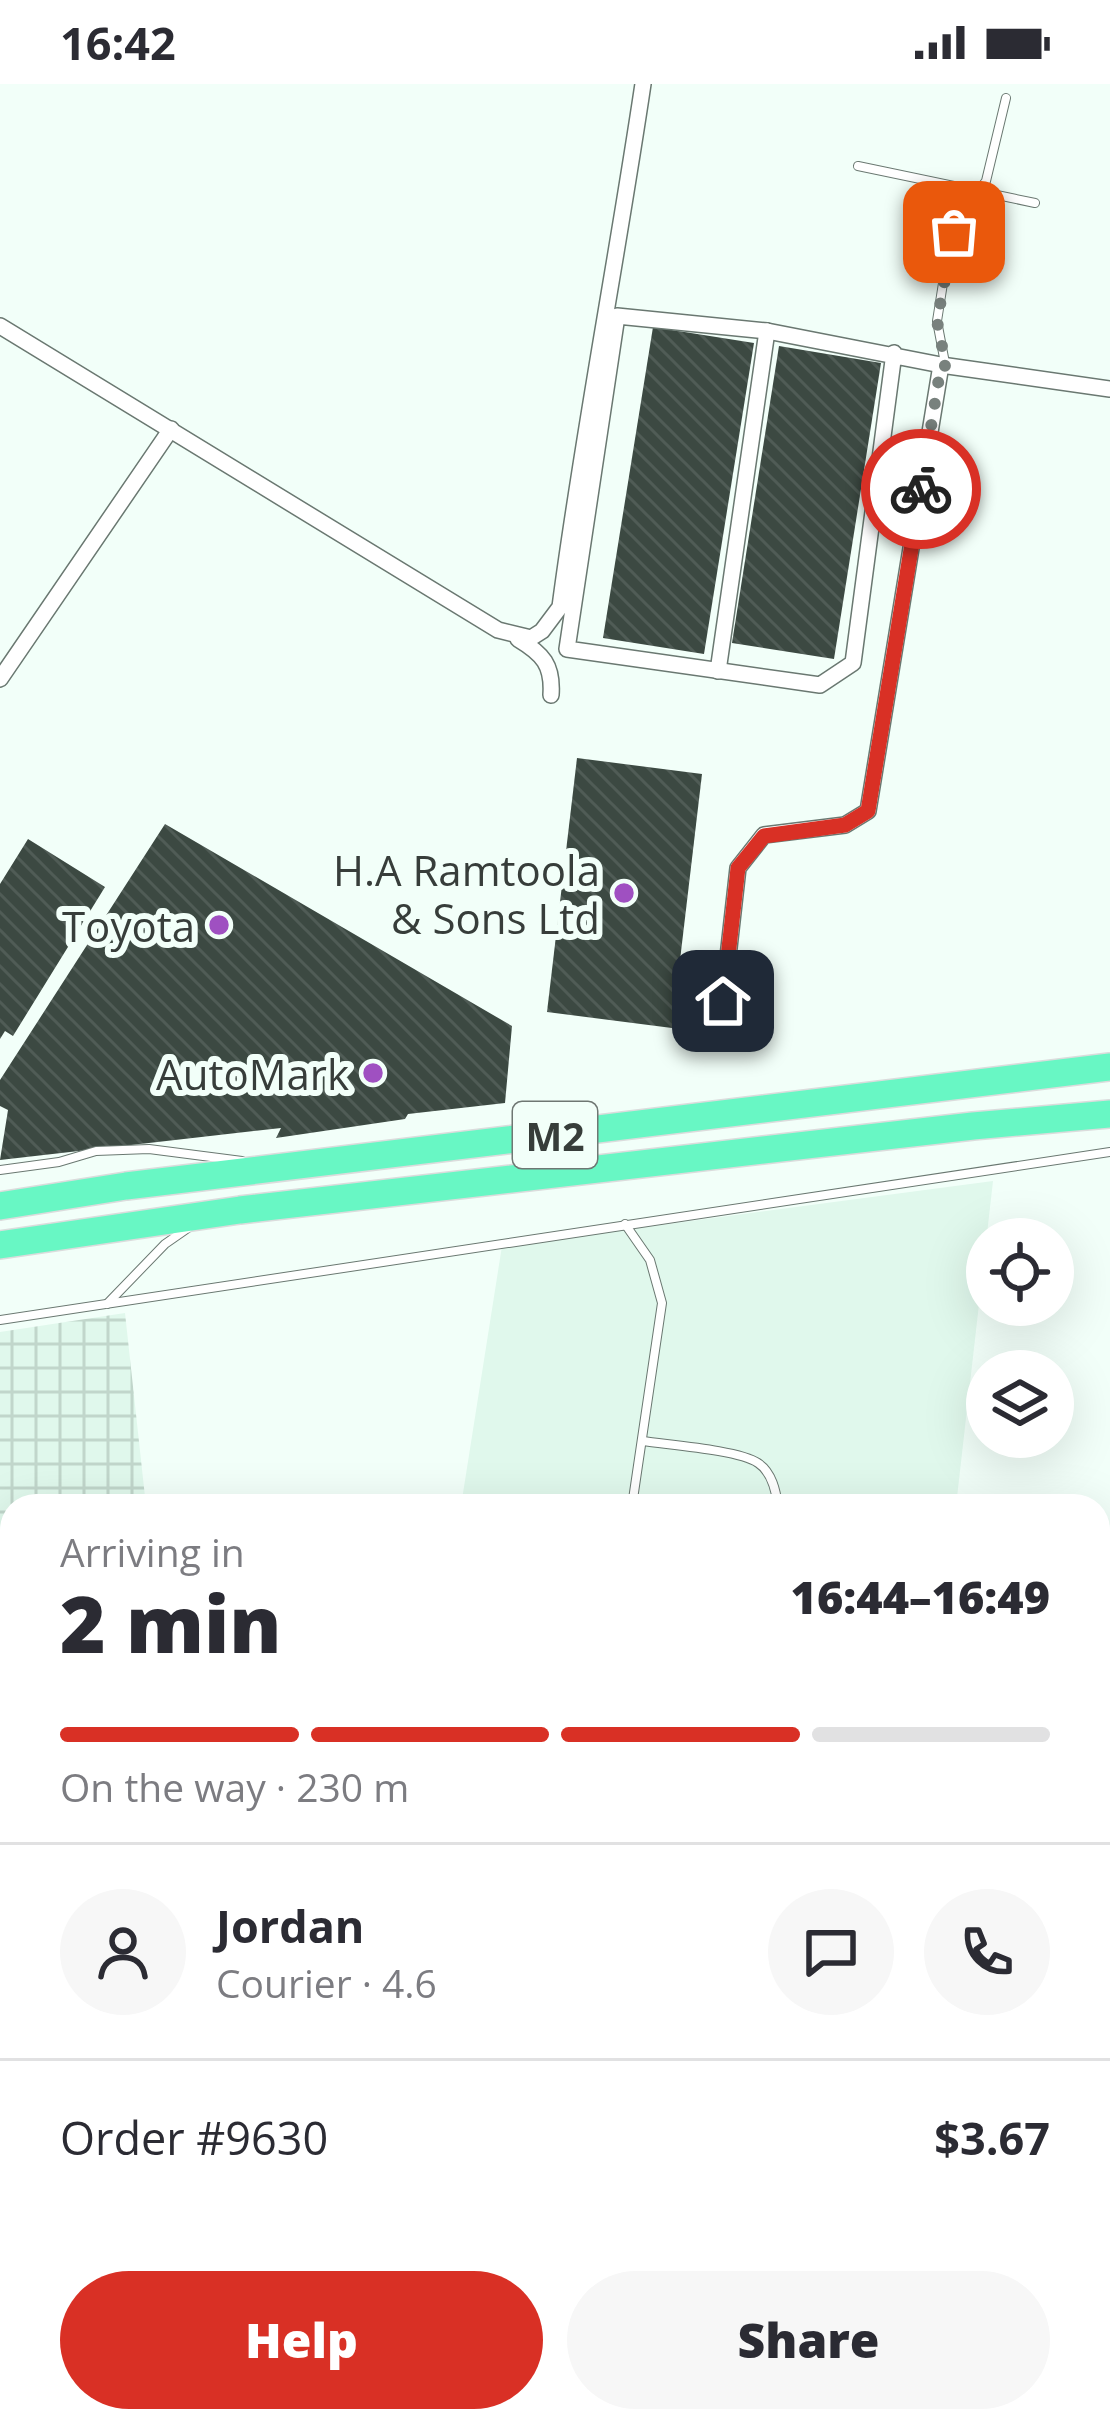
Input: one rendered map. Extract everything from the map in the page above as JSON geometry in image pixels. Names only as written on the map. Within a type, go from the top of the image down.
[{"type":"highway","name":"M2","points":[[0,1206],[290,1166],[1110,1067]]},
{"type":"highway","name":"M2","points":[[0,1245],[240,1210],[1110,1114]]},
{"type":"street","points":[[515,637],[531,638],[542,631],[560,608],[643,84]]},
{"type":"street","points":[[894,353],[853,663],[820,685],[567,649],[617,316],[766,331],[894,353],[943,366],[1110,389]]},
{"type":"street","points":[[0,326],[515,637],[547,661],[551,695]]},
{"type":"street","points":[[718,671],[766,331]]},
{"type":"street","points":[[723,1001],[738,868],[764,836],[845,825],[868,811],[943,366]]},
{"type":"street","points":[[0,679],[171,429]]},
{"type":"lane","points":[[943,366],[937,321],[946,258],[961,213],[986,181],[1006,98]]},
{"type":"lane","points":[[858,166],[1035,203]]},
{"type":"lane","points":[[960,1085],[1054,1060]]},
{"type":"lane","points":[[0,1170],[59,1162],[96,1151],[149,1149],[290,1166]]},
{"type":"lane","points":[[0,1320],[1110,1151]]},
{"type":"lane","points":[[107,1304],[165,1244],[192,1226],[240,1210]]},
{"type":"lane","points":[[624,1223],[650,1260],[662,1304],[634,1494]]},
{"type":"lane","points":[[643,1441],[743,1457],[762,1465],[776,1494]]},
{"type":"shaded area","points":[[993,1181],[989,1218],[966,1218],[966,1326],[976,1326],[974,1350],[966,1350],[966,1418],[957,1494],[463,1494],[502,1246]]},
{"type":"shaded area","points":[[125,1313],[145,1494],[0,1494],[0,1332]]},
{"type":"building","points":[[653,327],[754,343],[704,654],[603,638]]},
{"type":"building","points":[[779,346],[881,363],[834,659],[732,643]]},
{"type":"building","name":"H.A Ramtoola & Sons Ltd","points":[[577,758],[702,774],[672,1028],[547,1012]]},
{"type":"building","name":"Toyota","points":[[165,824],[512,1026],[505,1103],[408,1114],[405,1119],[276,1138],[281,1128],[0,1160],[8,1110],[0,1106],[0,1080]]},
{"type":"building","points":[[28,839],[105,887],[13,1036],[5,1031],[0,1039],[0,884]]},
{"type":"way so far","points":[[921,489],[941,365],[946,366],[937,321],[954,232]]},
{"type":"place","name":"H.A Ramtoola & Sons Ltd","points":[[624,893]]},
{"type":"place","name":"Toyota","points":[[219,925]]},
{"type":"place","name":"AutoMark","points":[[373,1073]]},
{"type":"route","points":[[723,1001],[738,868],[764,836],[845,825],[868,811],[921,489]]}]
